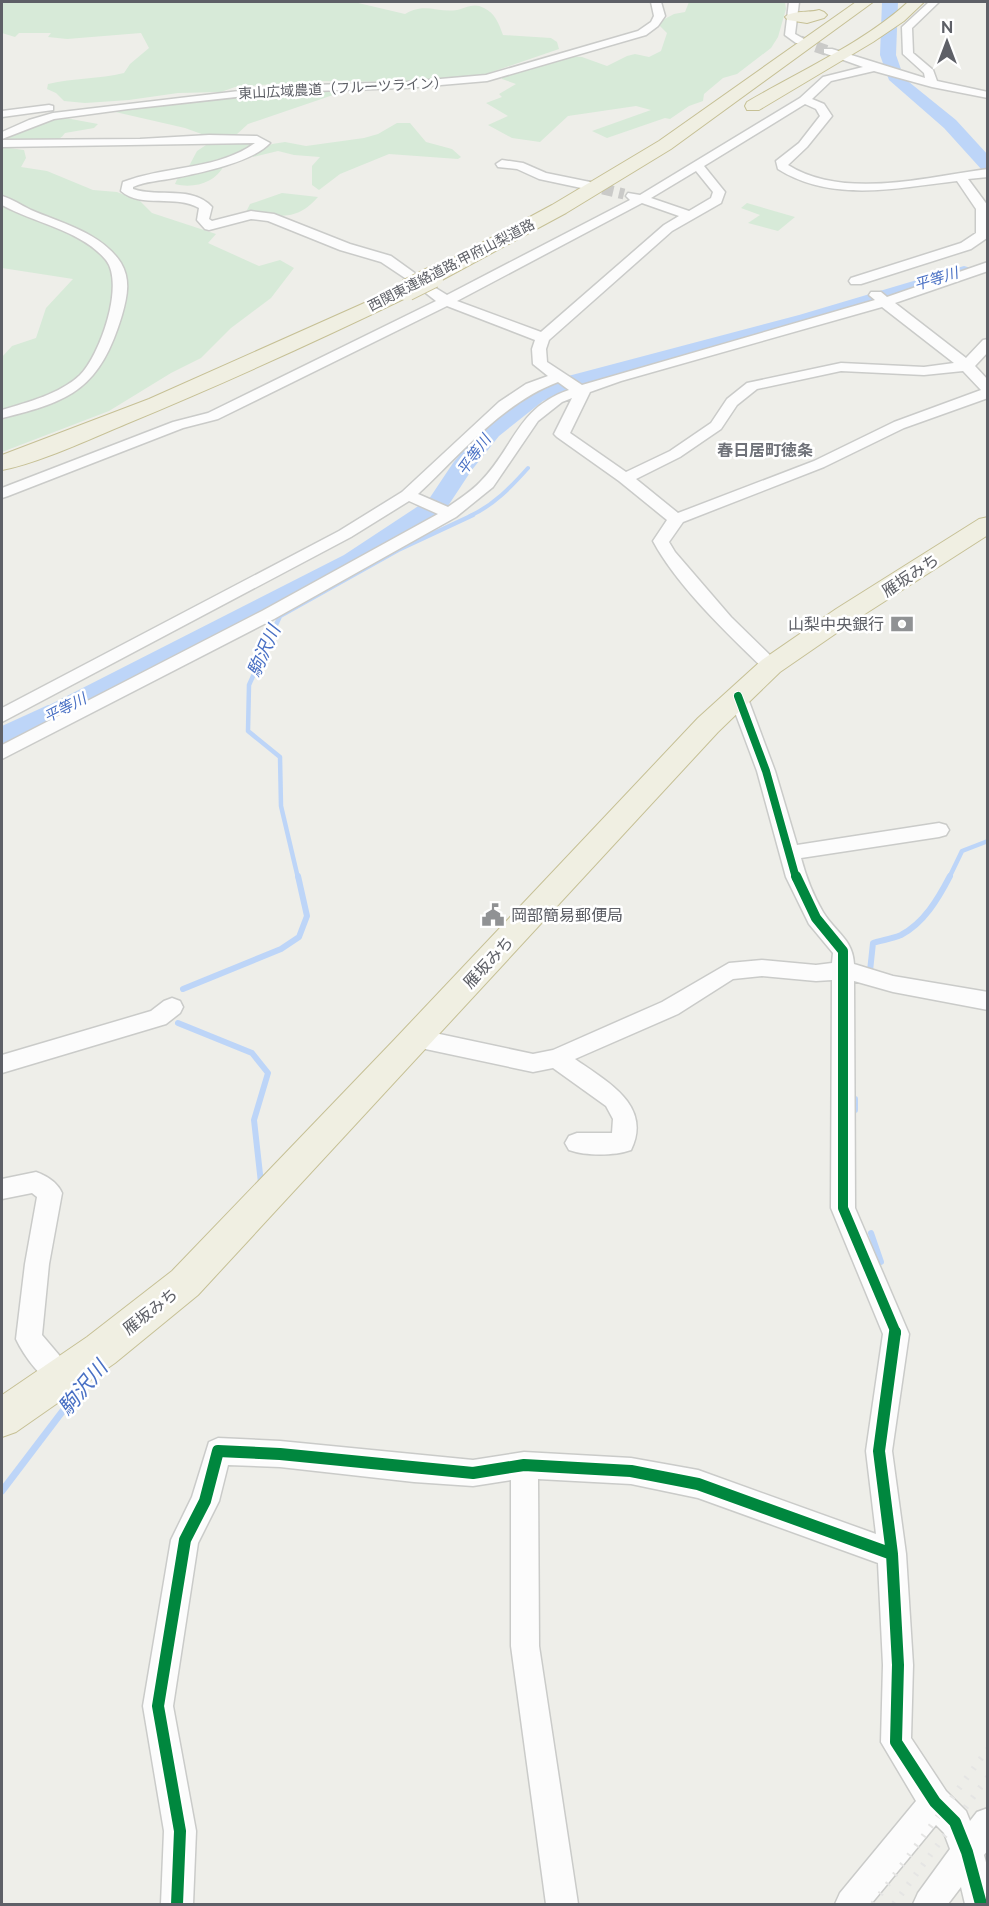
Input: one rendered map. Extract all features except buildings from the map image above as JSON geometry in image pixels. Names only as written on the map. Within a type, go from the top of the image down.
[{"type":"highway","points":[[593,185],[797,40],[819,15],[840,2]]},
{"type":"highway","name":"西関東連絡道路;甲府山梨道路","points":[[2,463],[128,415],[238,369],[421,284],[559,209],[593,185],[724,104],[865,2]]},
{"type":"highway","points":[[559,209],[598,191],[736,117],[833,53],[867,39],[914,5]]},
{"type":"highway","points":[[793,9],[807,18],[819,15]]},
{"type":"highway","points":[[2,468],[128,415]]},
{"type":"highway","name":"雁坂みち","points":[[2,1418],[101,1350],[185,1283],[417,1038],[700,733],[771,666],[845,615],[987,524]]},
{"type":"street","name":"東山広域農道（フルーツライン）","points":[[2,136],[53,116],[128,106],[282,89],[406,85],[487,78],[642,33],[656,24],[659,18],[660,13],[656,2]]},
{"type":"street","points":[[932,84],[929,72],[908,54],[906,45],[907,27],[934,2]]},
{"type":"street","points":[[793,9],[790,35],[797,40]]},
{"type":"street","points":[[833,53],[872,68],[932,84],[987,95]]},
{"type":"street","points":[[2,493],[178,425],[213,417],[446,301],[641,199],[804,100],[827,79],[872,68]]},
{"type":"street","points":[[804,100],[818,105],[826,116],[803,145],[782,161],[782,166],[795,175],[858,188],[872,188],[987,173]]},
{"type":"street","points":[[2,114],[121,103],[128,106]]},
{"type":"street","points":[[2,144],[209,139],[264,142],[249,152],[176,174],[135,181],[127,185],[127,191],[152,198],[177,196],[195,199],[206,207],[203,220],[209,226],[251,215],[270,217],[345,247],[386,260],[446,301],[543,338]]},
{"type":"street","points":[[502,164],[519,166],[543,177],[593,185]]},
{"type":"street","points":[[581,390],[540,364],[539,349],[543,338],[660,235],[688,215],[717,200],[719,192],[698,166]]},
{"type":"street","points":[[771,666],[725,621],[668,554],[661,541],[670,531],[676,519],[819,464],[899,426],[987,391],[967,366],[856,281],[966,246],[982,235],[985,221],[984,207],[965,176]]},
{"type":"street","points":[[624,194],[688,215]]},
{"type":"street","points":[[2,200],[93,243],[107,254],[116,266],[121,279],[121,290],[106,339],[87,376],[66,391],[30,407],[2,414]]},
{"type":"street","points":[[2,753],[268,615],[450,514],[487,484],[533,418],[557,399],[616,378],[884,302],[987,266]]},
{"type":"street","points":[[626,478],[675,454],[716,426],[732,402],[752,386],[841,367],[924,371],[967,366],[987,343]]},
{"type":"street","points":[[2,717],[345,534],[408,495],[504,405],[531,387],[560,376]]},
{"type":"street","points":[[581,390],[562,434],[626,478],[676,519]]},
{"type":"street","points":[[408,495],[450,514]]},
{"type":"street","points":[[738,696],[766,771],[796,877],[816,918],[843,951],[843,1208],[896,1334],[879,1451],[892,1554],[898,1665],[896,1742],[935,1802],[955,1822],[967,1852],[981,1905]]},
{"type":"street","points":[[789,853],[939,830]]},
{"type":"street","points":[[417,1038],[532,1063],[556,1058],[670,1008],[729,971],[762,968],[816,973],[844,970],[893,984],[987,1001]]},
{"type":"street","points":[[2,1064],[158,1018],[172,1007]]},
{"type":"street","points":[[556,1058],[615,1099],[625,1118],[623,1143],[577,1143]]},
{"type":"street","points":[[2,1189],[36,1182],[50,1193],[37,1264],[29,1339],[61,1377]]},
{"type":"street","points":[[177,1905],[180,1831],[158,1706],[185,1540],[205,1501],[218,1451],[280,1454],[414,1470],[473,1473],[524,1465],[631,1471],[698,1484],[892,1554]]},
{"type":"street","points":[[524,1465],[525,1647],[562,1905]]},
{"type":"street","points":[[851,1905],[935,1802]]},
{"type":"street","points":[[929,1905],[987,1823]]},
{"type":"green space","points":[[2,2],[354,2],[405,14],[425,8],[450,11],[480,6],[494,16],[503,35],[551,38],[557,42],[559,49],[483,75],[452,79],[410,82],[315,81],[235,87],[221,92],[178,93],[85,103],[64,101],[56,93],[47,89],[48,84],[124,73],[130,64],[149,48],[141,33],[67,39],[48,37],[51,33],[19,33],[15,37],[2,33]]},
{"type":"green space","points":[[689,2],[785,2],[786,9],[778,37],[771,48],[737,74],[723,78],[704,94],[703,101],[689,106],[670,119],[665,118],[607,138],[592,131],[651,110],[636,106],[568,116],[540,142],[512,138],[488,125],[508,116],[486,103],[502,97],[499,94],[516,84],[502,79],[502,76],[565,56],[582,57],[607,66],[635,54],[649,57],[661,51],[667,33],[657,23],[674,14],[685,12]]},
{"type":"green space","points":[[337,89],[336,94],[248,124],[236,135],[207,136],[185,128],[111,111],[245,95]]},
{"type":"green space","points":[[60,117],[98,124],[94,128],[65,133],[60,139],[45,144],[27,145],[2,142],[13,133]]},
{"type":"green space","points":[[397,123],[410,123],[426,142],[452,149],[461,157],[458,159],[389,154],[340,174],[319,190],[312,185],[312,166],[320,157],[278,151],[253,157],[272,144],[285,142],[306,146],[364,138],[378,134]]},
{"type":"green space","points":[[212,141],[255,142],[256,145],[188,168],[197,151]]},
{"type":"green space","points":[[2,147],[24,150],[26,158],[21,167],[47,171],[93,190],[117,192],[140,201],[152,213],[216,234],[208,243],[259,266],[280,260],[294,268],[271,298],[231,328],[201,358],[171,373],[109,411],[2,452],[2,357],[12,346],[36,338],[46,308],[73,279],[2,268]]},
{"type":"green space","points":[[224,165],[216,176],[203,183],[189,186],[175,184],[179,175]]},
{"type":"green space","points":[[282,193],[318,197],[301,211],[284,216],[245,214],[250,204]]},
{"type":"green space","points":[[747,203],[795,217],[778,231],[748,223],[760,215],[741,208]]},
{"type":"water","points":[[48,705],[84,710],[2,747],[2,726]]},
{"type":"waterway","name":"平等川","points":[[890,2],[888,55],[897,80],[950,124],[988,166]]},
{"type":"waterway","name":"平等川","points":[[2,741],[353,560],[438,504],[461,468],[491,431],[535,396],[561,385],[806,319],[964,272]]},
{"type":"waterway","name":"駒沢川","points":[[470,516],[479,512],[509,489],[528,468]]},
{"type":"waterway","name":"駒沢川","points":[[298,878],[281,806],[280,757],[248,731],[249,685],[280,616],[398,550],[473,515]]},
{"type":"waterway","points":[[950,876],[962,851],[988,841]]},
{"type":"waterway","name":"駒沢川","points":[[183,989],[281,949],[299,937],[307,916],[298,876]]},
{"type":"waterway","points":[[870,971],[873,943],[901,935],[917,924],[935,902],[950,876]]},
{"type":"waterway","name":"駒沢川","points":[[178,1023],[252,1053],[268,1073],[254,1120],[261,1183]]},
{"type":"waterway","points":[[855,1099],[855,1110]]},
{"type":"waterway","points":[[871,1233],[881,1262]]},
{"type":"waterway","name":"駒沢川","points":[[2,1491],[84,1383]]},
{"type":"tunnel","points":[[800,41],[828,51]]},
{"type":"tunnel","points":[[586,185],[624,194]]},
{"type":"railway","points":[[873,1904],[988,1749]]},
{"type":"railway","points":[[894,1904],[988,1777]]},
{"type":"cycle path","points":[[738,696],[766,771],[796,877],[816,918],[843,951],[843,1208],[896,1334],[879,1451],[892,1554],[898,1665],[896,1742],[935,1802],[955,1822],[967,1852],[981,1904]]},
{"type":"cycle path","points":[[177,1904],[180,1831],[158,1706],[185,1540],[205,1501],[218,1451],[280,1454],[473,1473],[524,1465],[631,1471],[698,1484],[892,1554]]},
{"type":"place","name":"山梨中央銀行","points":[[902,624]]},
{"type":"place","name":"岡部簡易郵便局","points":[[493,915]]},
{"type":"district","name":"春日居町徳条","points":[[765,450]]}]
